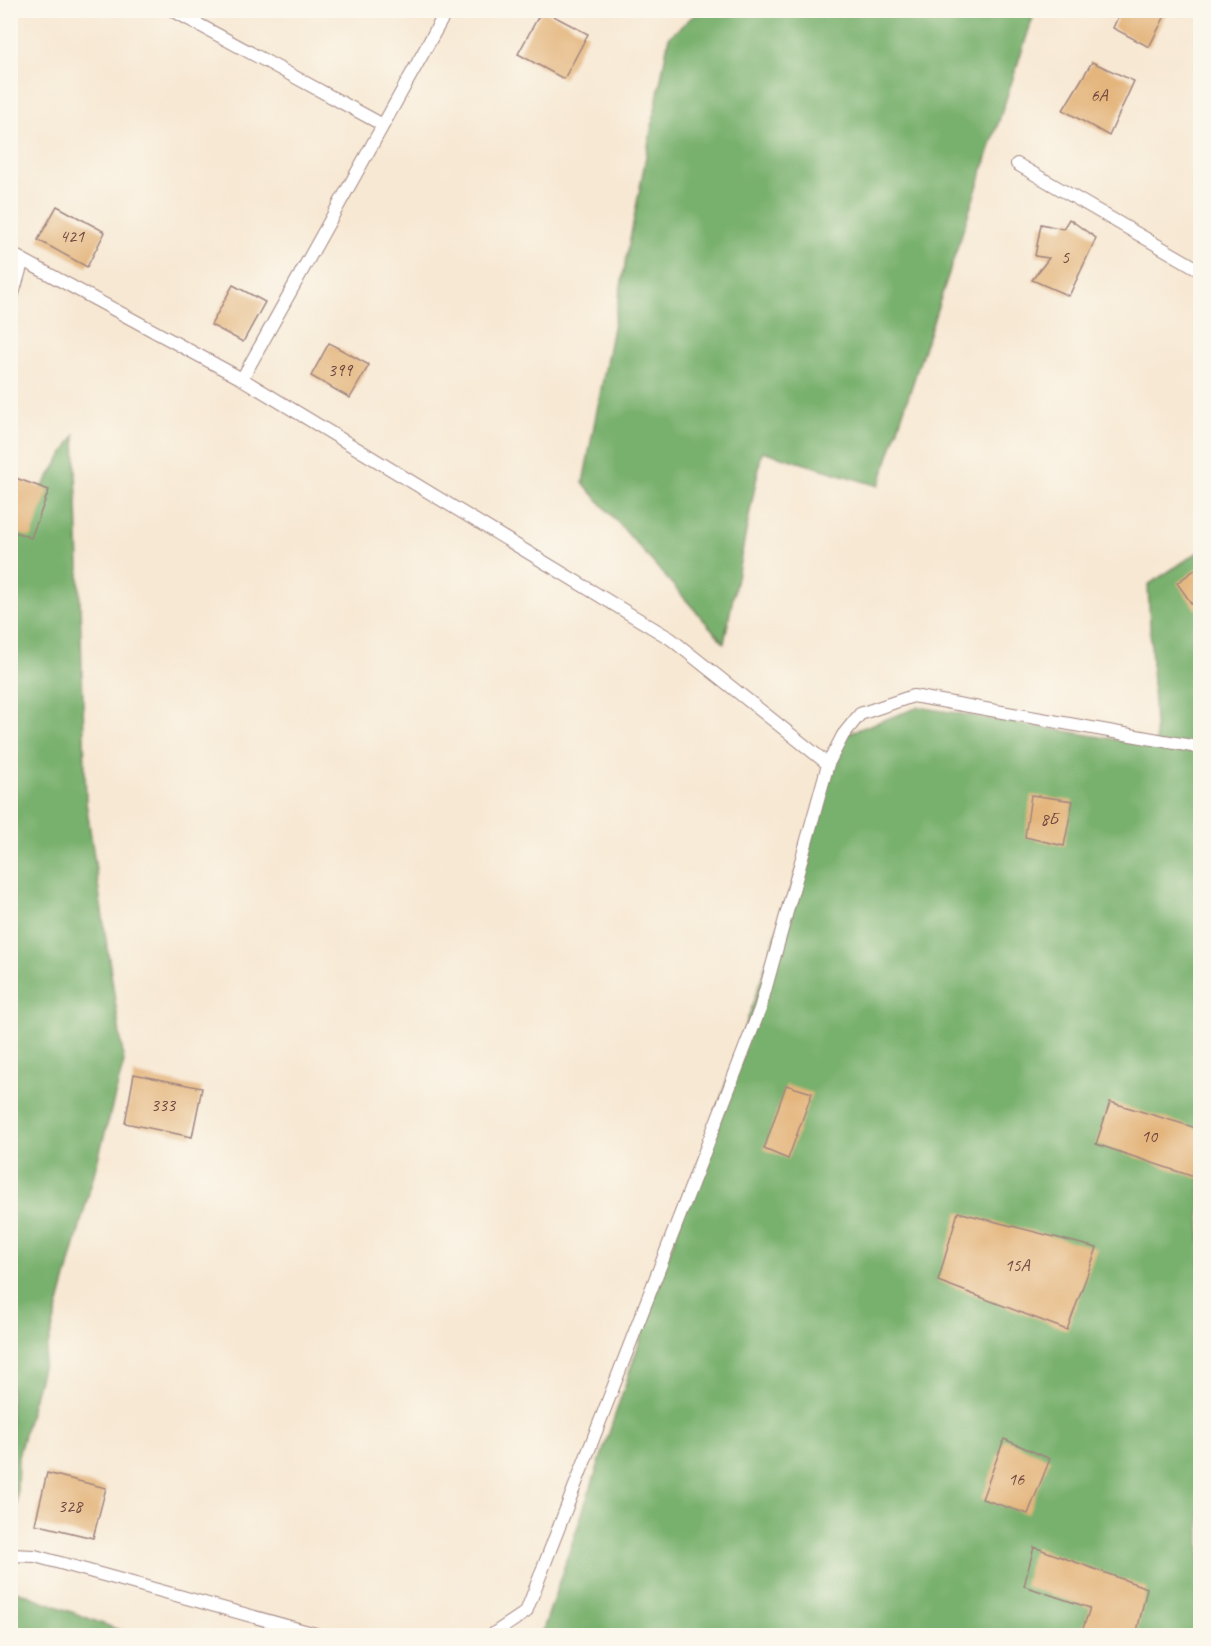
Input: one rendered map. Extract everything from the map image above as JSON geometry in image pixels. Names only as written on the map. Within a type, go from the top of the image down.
[{"type":"lane","points":[[172,10],[383,125]]},
{"type":"lane","points":[[242,379],[447,10]]},
{"type":"lane","points":[[1017,164],[1200,270]]},
{"type":"lane","points":[[10,253],[242,379],[671,639],[828,764]]},
{"type":"lane","points":[[10,304],[23,260]]},
{"type":"lane","points":[[490,1635],[526,1612],[760,1009],[828,764],[843,735],[860,714],[912,696],[1192,746],[1200,750]]},
{"type":"lane","points":[[10,1555],[35,1556],[323,1635]]},
{"type":"green space","points":[[699,11],[1035,11],[879,486],[762,451],[724,643],[583,483],[669,37]]},
{"type":"green space","points":[[75,435],[86,802],[124,1062],[18,1457],[14,1590],[132,1635],[11,1635],[10,539]]},
{"type":"green space","points":[[1200,551],[1200,1635],[541,1636],[843,735],[919,707],[1156,746],[1148,585]]},
{"type":"building","points":[[542,10],[588,34],[564,79],[518,54]]},
{"type":"building","points":[[1121,10],[1168,10],[1149,47],[1113,28]]},
{"type":"building","points":[[1092,62],[1134,81],[1109,136],[1063,110]]},
{"type":"building","points":[[57,206],[105,232],[87,267],[38,240]]},
{"type":"building","points":[[1069,219],[1096,238],[1069,296],[1032,280],[1049,258],[1035,256],[1041,224],[1063,229]]},
{"type":"building","points":[[233,285],[265,302],[243,342],[211,325]]},
{"type":"building","points":[[329,343],[369,365],[350,398],[311,376]]},
{"type":"building","points":[[10,476],[49,490],[31,538],[10,530]]},
{"type":"building","points":[[1200,566],[1200,606],[1196,610],[1177,583]]},
{"type":"building","points":[[1031,795],[1073,801],[1064,846],[1025,837]]},
{"type":"building","points":[[134,1074],[202,1088],[192,1137],[125,1123]]},
{"type":"building","points":[[786,1085],[812,1093],[788,1159],[764,1149]]},
{"type":"building","points":[[1110,1102],[1200,1129],[1200,1179],[1096,1144]]},
{"type":"building","points":[[958,1212],[1097,1248],[1067,1330],[938,1281]]},
{"type":"building","points":[[1004,1439],[1050,1459],[1028,1514],[982,1499]]},
{"type":"building","points":[[47,1473],[106,1488],[93,1538],[35,1524]]},
{"type":"building","points":[[1034,1547],[1147,1588],[1136,1636],[1081,1634],[1090,1608],[1024,1586]]}]
